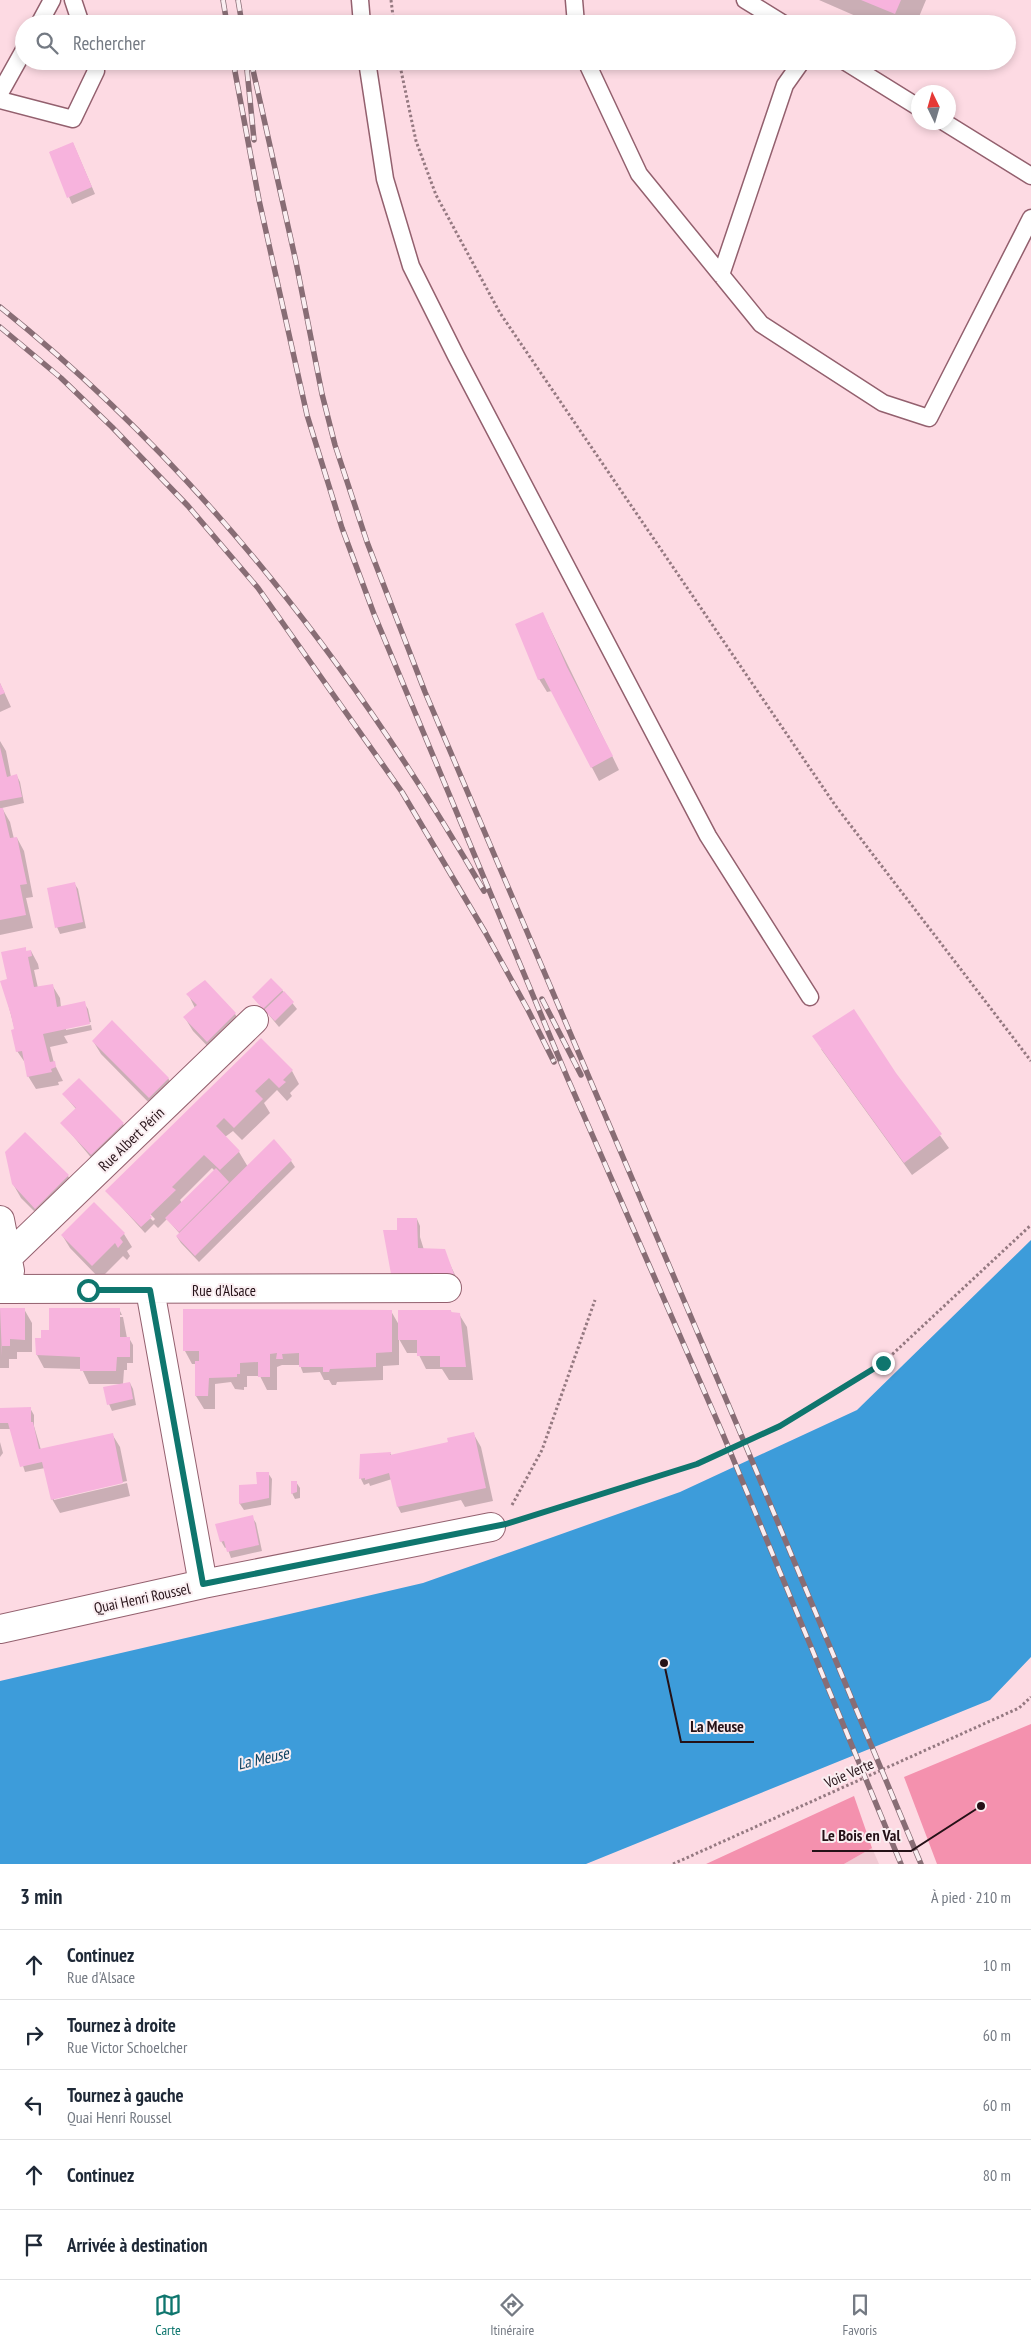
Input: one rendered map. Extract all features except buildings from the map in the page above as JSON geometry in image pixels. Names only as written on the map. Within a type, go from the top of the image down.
[{"type":"street","name":"Rue Albert Périn","points":[[8,1257],[254,1020]]},
{"type":"street","points":[[0,1220],[8,1257],[7,1289]]},
{"type":"street","name":"Rue d'Alsace","points":[[7,1289],[447,1288]]},
{"type":"street","points":[[150,1290],[203,1584]]},
{"type":"street","name":"Quai Henri Roussel","points":[[0,1630],[203,1584],[491,1527]]},
{"type":"lane","points":[[43,15],[52,0]]},
{"type":"lane","points":[[73,0],[78,15]]},
{"type":"lane","points":[[360,0],[361,15]]},
{"type":"lane","points":[[574,0],[575,15]]},
{"type":"lane","points":[[745,0],[769,15]]},
{"type":"lane","points":[[0,93],[15,66]]},
{"type":"lane","points":[[0,100],[73,119],[95,70]]},
{"type":"lane","points":[[368,70],[385,179],[411,266],[610,652],[708,836],[810,997]]},
{"type":"lane","points":[[590,70],[639,174],[761,324],[883,403],[929,418],[1031,218]]},
{"type":"lane","points":[[721,275],[785,86],[796,70]]},
{"type":"lane","points":[[858,70],[911,103]]},
{"type":"lane","points":[[956,129],[1031,176]]},
{"type":"path","points":[[392,0],[393,15]]},
{"type":"path","points":[[401,70],[416,141],[436,195],[500,313],[835,805],[1031,1061]]},
{"type":"path","points":[[491,1527],[697,1464],[780,1426],[883,1363],[1031,1225]]},
{"type":"path","points":[[491,1527],[509,1511],[542,1450],[595,1300]]},
{"type":"path","name":"Voie Verte","points":[[673,1864],[1019,1708],[1031,1697]]},
{"type":"shaded area","points":[[1031,1724],[1031,1864],[937,1864],[904,1777]]},
{"type":"shaded area","points":[[854,1796],[872,1848],[844,1864],[706,1864]]},
{"type":"shaded area","points":[[872,1848],[879,1864],[844,1864]]},
{"type":"water","points":[[1031,1240],[1031,1657],[990,1700],[586,1864],[0,1864],[0,1681],[423,1583],[680,1492],[857,1410]]},
{"type":"railway","points":[[223,0],[226,15]]},
{"type":"railway","points":[[238,0],[240,15]]},
{"type":"railway","points":[[235,70],[259,200],[307,415],[342,528],[374,614],[567,1077],[722,1432],[901,1864]]},
{"type":"railway","points":[[247,70],[254,140]]},
{"type":"railway","points":[[253,70],[296,262],[322,394],[335,445],[367,542],[425,692],[737,1425],[921,1864]]},
{"type":"railway","points":[[0,307],[74,370],[143,435],[208,504],[269,576],[327,651],[382,729],[484,891]]},
{"type":"railway","points":[[0,327],[61,378],[112,427],[188,506],[258,588],[402,792],[485,932],[554,1062]]},
{"type":"railway","points":[[542,999],[581,1075]]},
{"type":"place","name":"La Meuse","points":[[664,1663]]},
{"type":"place","name":"Le Bois en Val","points":[[981,1806]]},
{"type":"route","points":[[88,1290],[150,1290],[203,1584],[506,1524],[697,1464],[780,1426],[883,1363]]}]
